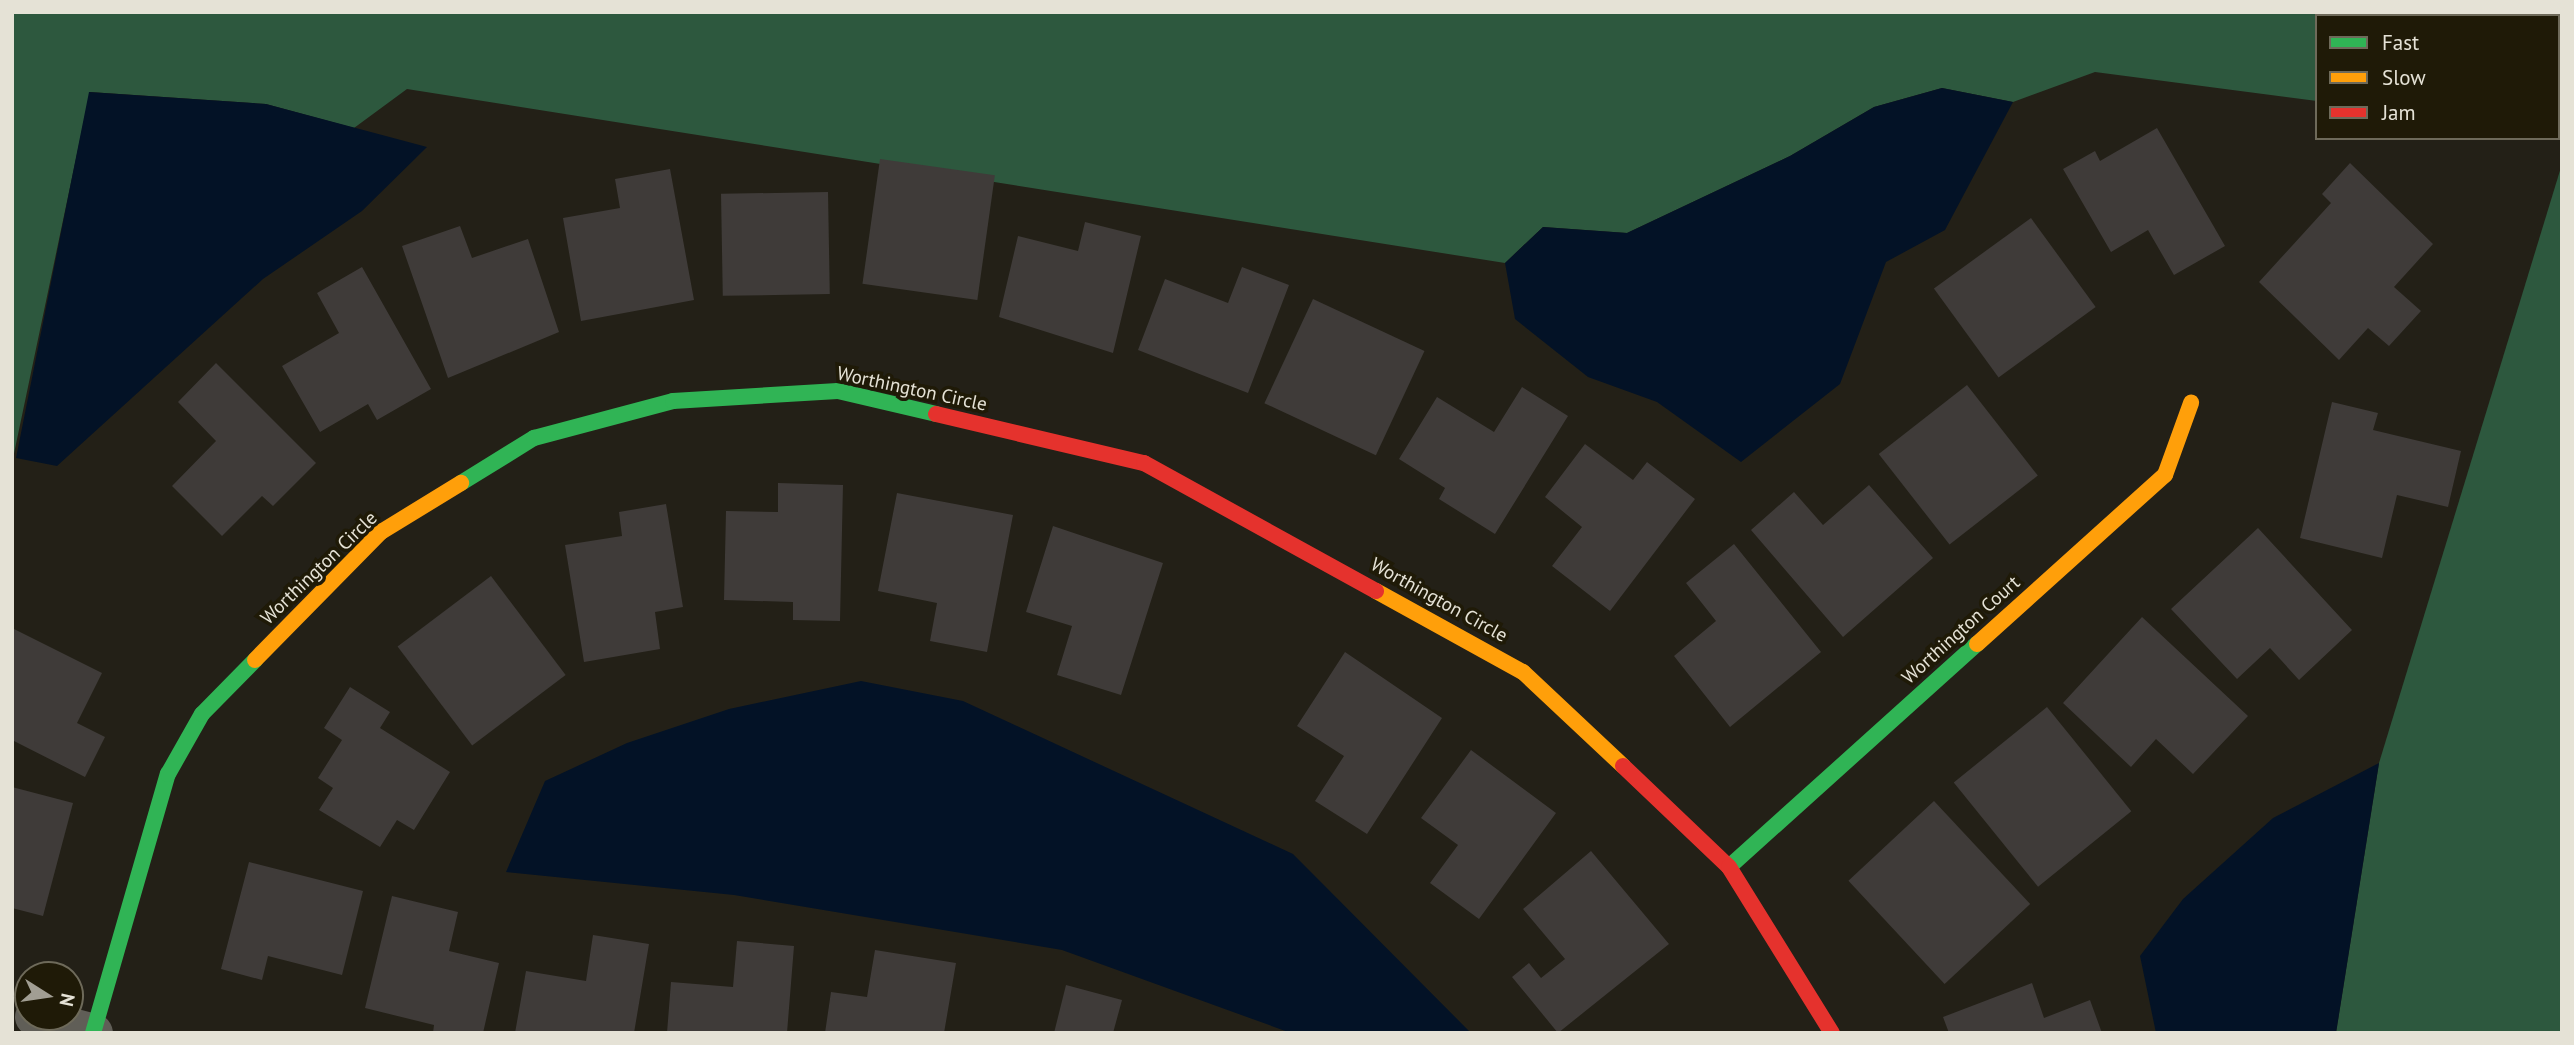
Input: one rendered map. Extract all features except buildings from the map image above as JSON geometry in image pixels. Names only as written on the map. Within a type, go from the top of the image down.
[{"type":"street","name":"Worthington Circle","points":[[94,1033],[168,775],[202,714],[381,531],[534,438],[673,401],[838,391],[1144,463],[1524,672],[1729,867],[1832,1033]]},
{"type":"street","name":"Worthington Court","points":[[1729,867],[2165,475],[2190,403]]},
{"type":"green space","points":[[12,12],[2562,12],[2562,134],[2560,14],[2315,14],[2315,101],[2095,72],[2013,102],[1942,88],[1874,107],[1790,156],[1627,233],[1543,227],[1505,263],[407,89],[354,128],[266,104],[90,92],[12,463]]},
{"type":"green space","points":[[2562,164],[2562,1033],[2336,1033],[2379,763]]},
{"type":"water","points":[[1942,88],[2013,102],[1945,230],[1886,262],[1840,384],[1741,462],[1657,402],[1588,377],[1515,319],[1505,263],[1543,227],[1627,233],[1790,156],[1874,107]]},
{"type":"water","points":[[89,92],[266,104],[427,147],[362,211],[263,279],[57,466],[16,458]]},
{"type":"water","points":[[861,681],[963,701],[1293,854],[1471,1033],[1291,1033],[1062,950],[734,895],[506,872],[545,781],[627,743],[729,709]]},
{"type":"water","points":[[2379,763],[2336,1033],[2156,1033],[2140,956],[2183,899],[2273,818]]},
{"type":"traffic: fast","points":[[461,483],[534,438],[673,401],[838,391],[936,414]]},
{"type":"traffic: fast","points":[[1729,867],[1977,644]]},
{"type":"traffic: fast","points":[[93,1033],[168,774],[202,714],[255,660]]},
{"type":"traffic: slow","points":[[1977,644],[2165,475],[2191,403]]},
{"type":"traffic: slow","points":[[255,660],[381,532],[461,483]]},
{"type":"traffic: slow","points":[[1376,591],[1523,672],[1623,766]]},
{"type":"traffic: jam","points":[[936,414],[1144,463],[1376,591]]},
{"type":"traffic: jam","points":[[1623,766],[1729,867],[1832,1033]]}]
